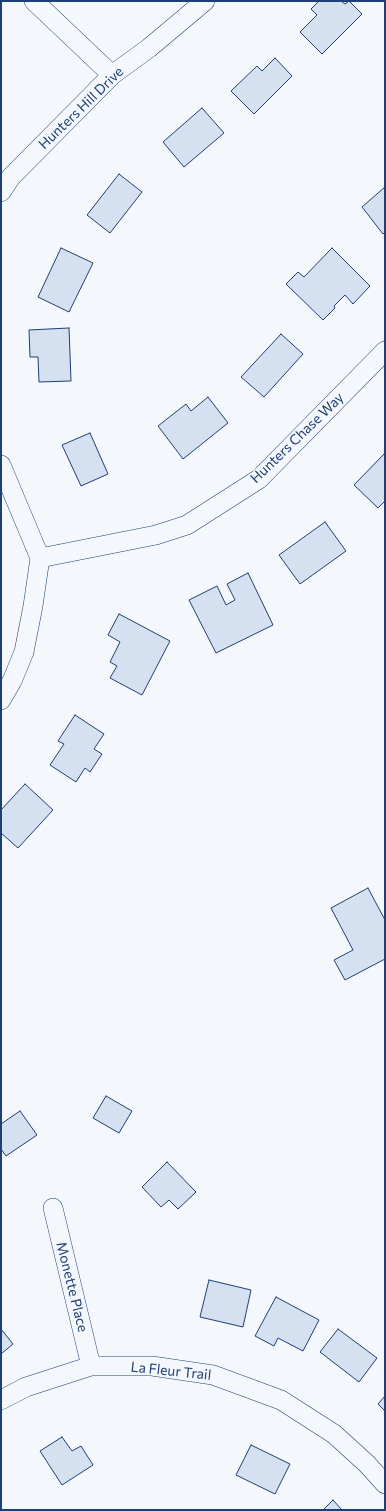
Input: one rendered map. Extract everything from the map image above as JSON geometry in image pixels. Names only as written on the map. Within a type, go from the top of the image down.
[{"type":"street","points":[[34,1],[112,75]]},
{"type":"street","name":"Hunters Hill Drive","points":[[1,192],[11,177],[112,75],[155,43],[205,1]]},
{"type":"street","name":"Hunters Chase Way","points":[[40,558],[156,535],[187,525],[259,479],[385,351]]},
{"type":"street","points":[[1,465],[40,558],[34,606],[24,652],[12,681],[1,700]]},
{"type":"street","name":"Monette Place","points":[[53,1208],[91,1366]]},
{"type":"street","name":"La Fleur Trail","points":[[1,1400],[26,1387],[91,1366],[152,1366],[213,1375],[281,1400],[334,1434],[367,1464],[385,1484]]},
{"type":"building","points":[[319,1],[341,1],[345,4],[349,1],[362,14],[322,54],[300,32],[317,15],[311,9]]},
{"type":"building","points":[[275,58],[292,76],[254,114],[231,91],[257,66],[262,71]]},
{"type":"building","points":[[202,108],[224,133],[184,167],[163,142]]},
{"type":"building","points":[[119,174],[142,192],[110,233],[87,215]]},
{"type":"building","points":[[385,187],[385,232],[383,234],[362,207]]},
{"type":"building","points":[[61,248],[93,263],[69,312],[38,297]]},
{"type":"building","points":[[332,248],[370,286],[353,304],[345,295],[323,320],[286,284],[298,272],[304,277]]},
{"type":"building","points":[[69,328],[71,381],[39,382],[38,357],[30,357],[29,330]]},
{"type":"building","points":[[281,334],[303,354],[264,397],[241,377]]},
{"type":"building","points":[[208,397],[228,423],[183,459],[158,426],[186,404],[191,411]]},
{"type":"building","points":[[90,433],[108,474],[81,486],[62,445]]},
{"type":"building","points":[[385,453],[385,501],[378,508],[354,485]]},
{"type":"building","points":[[325,522],[346,551],[300,584],[279,555]]},
{"type":"building","points":[[248,573],[273,625],[216,653],[189,600],[217,586],[226,605],[235,600],[227,584]]},
{"type":"building","points":[[119,614],[170,641],[142,695],[110,678],[117,666],[110,662],[120,642],[108,635]]},
{"type":"building","points":[[75,715],[104,734],[94,749],[102,754],[90,772],[85,768],[76,782],[50,765],[64,744],[58,741]]},
{"type":"building","points":[[25,784],[53,810],[18,848],[1,833],[1,810]]},
{"type":"building","points":[[368,888],[385,920],[385,959],[345,980],[334,960],[353,950],[331,908]]},
{"type":"building","points":[[106,1096],[132,1111],[119,1133],[93,1118]]},
{"type":"building","points":[[20,1111],[37,1135],[6,1156],[1,1149],[1,1124]]},
{"type":"building","points":[[167,1162],[196,1192],[178,1209],[169,1200],[161,1207],[142,1187]]},
{"type":"building","points":[[209,1280],[251,1290],[243,1327],[200,1317]]},
{"type":"building","points":[[276,1297],[319,1320],[303,1351],[278,1338],[274,1346],[255,1336]]},
{"type":"building","points":[[1,1329],[13,1344],[1,1354]]},
{"type":"building","points":[[338,1329],[377,1358],[359,1382],[320,1352]]},
{"type":"building","points":[[385,1396],[385,1411],[378,1404]]},
{"type":"building","points":[[62,1437],[72,1451],[81,1446],[93,1465],[62,1485],[40,1451]]},
{"type":"building","points":[[251,1445],[290,1464],[275,1494],[236,1475]]},
{"type":"building","points":[[333,1500],[342,1510],[323,1510]]}]
